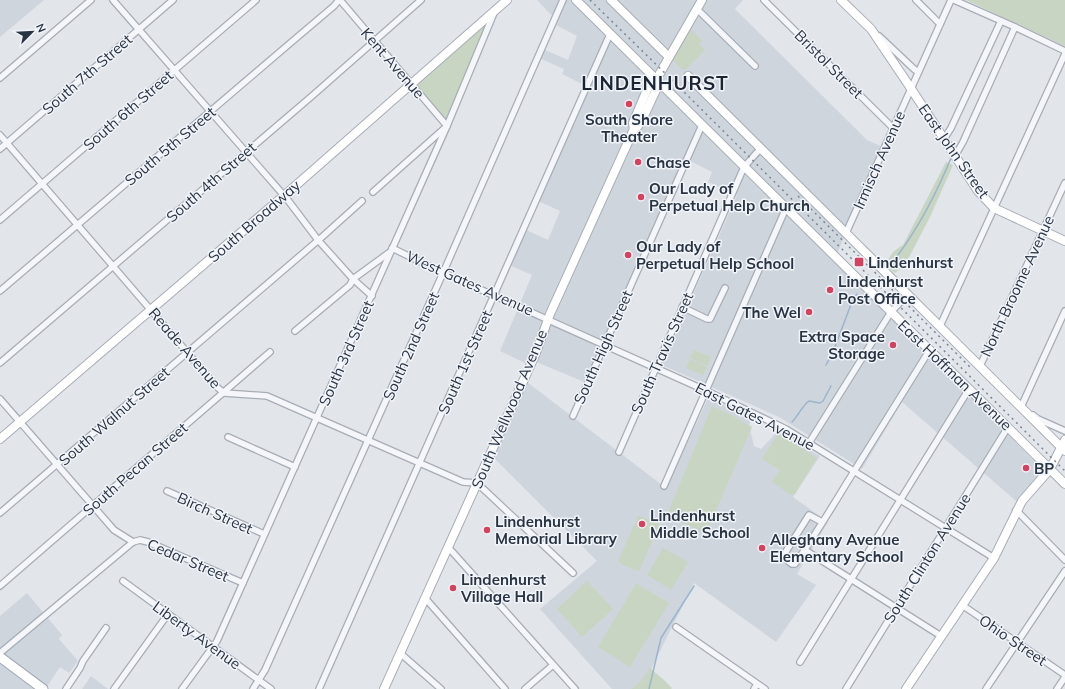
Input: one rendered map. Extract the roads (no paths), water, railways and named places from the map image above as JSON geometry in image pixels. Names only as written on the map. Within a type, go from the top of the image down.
[{"type":"main road","points":[[0,657],[43,689]]},
{"type":"street","points":[[0,78],[91,0]]},
{"type":"street","points":[[113,0],[284,195],[318,240],[353,279],[372,296]]},
{"type":"street","name":"South 7th Street","points":[[0,149],[174,0]]},
{"type":"street","name":"South 6th Street","points":[[0,220],[256,0]]},
{"type":"street","name":"Kent Avenue","points":[[339,0],[447,126]]},
{"type":"street","name":"South 5th Street","points":[[0,291],[211,112],[334,6],[339,0]]},
{"type":"street","name":"South 4th Street","points":[[0,363],[364,51],[421,0]]},
{"type":"street","name":"South Broadway","points":[[0,439],[412,85],[507,0]]},
{"type":"street","name":"South 2nd Street","points":[[253,689],[265,670],[443,273],[563,0]]},
{"type":"street","name":"East Hoffman Avenue","points":[[576,0],[1065,484]]},
{"type":"street","points":[[612,0],[669,57]]},
{"type":"street","name":"South Wellwood Avenue","points":[[384,689],[534,355],[548,318],[634,129],[642,120],[656,90],[656,80],[702,0]]},
{"type":"street","name":"Bristol Street","points":[[764,0],[894,129]]},
{"type":"street","name":"East John Street","points":[[841,0],[918,72]]},
{"type":"street","points":[[916,0],[940,24]]},
{"type":"street","points":[[953,0],[1065,51]]},
{"type":"street","name":"Irmisch Avenue","points":[[846,233],[940,24],[953,0]]},
{"type":"street","name":"South 3rd Street","points":[[182,689],[213,647],[243,583],[447,126],[496,9]]},
{"type":"street","points":[[697,9],[755,66]]},
{"type":"street","points":[[944,139],[951,128],[1001,21]]},
{"type":"street","points":[[955,156],[963,142],[1015,27]]},
{"type":"street","name":"East John Street","points":[[871,29],[978,191],[994,208],[1065,241]]},
{"type":"street","name":"South 1st Street","points":[[319,689],[610,34]]},
{"type":"street","points":[[940,326],[1065,54]]},
{"type":"street","name":"East Hoffman Avenue","points":[[688,76],[1021,407],[1064,446]]},
{"type":"street","name":"South High Street","points":[[573,416],[702,125]]},
{"type":"street","points":[[373,192],[447,126]]},
{"type":"street","name":"Reade Avenue","points":[[0,135],[218,388],[224,392],[267,396],[463,482],[477,483]]},
{"type":"street","name":"South Travis Street","points":[[618,452],[744,167],[761,148]]},
{"type":"street","name":"North Broome Avenue","points":[[980,366],[1065,183]]},
{"type":"street","name":"South Walnut Street","points":[[0,514],[362,202]]},
{"type":"street","points":[[664,486],[786,208]]},
{"type":"street","points":[[295,331],[350,285],[353,279],[391,250]]},
{"type":"street","name":"West Gates Avenue","points":[[391,250],[494,296],[548,318]]},
{"type":"street","points":[[682,307],[710,319],[725,288]]},
{"type":"street","points":[[809,443],[891,312],[908,294]]},
{"type":"street","points":[[1065,311],[1021,407],[1038,419],[1065,431]]},
{"type":"street","name":"East Gates Avenue","points":[[548,318],[656,367],[786,429],[994,558]]},
{"type":"street","points":[[822,522],[810,515],[785,553],[785,557],[790,563],[794,564],[805,550],[929,351]]},
{"type":"street","name":"South Pecan Street","points":[[0,586],[270,352]]},
{"type":"street","points":[[800,662],[969,389]]},
{"type":"street","points":[[0,399],[114,530],[133,542],[0,653]]},
{"type":"street","name":"South Clinton Avenue","points":[[846,689],[1008,427]]},
{"type":"street","points":[[228,437],[295,467]]},
{"type":"street","points":[[906,689],[994,558],[1016,510],[1050,469],[1064,446]]},
{"type":"street","points":[[477,483],[573,573]]},
{"type":"street","name":"Birch Street","points":[[167,491],[264,534]]},
{"type":"street","points":[[1016,510],[1065,560]]},
{"type":"street","name":"Cedar Street","points":[[133,542],[140,540],[148,542],[243,583]]},
{"type":"street","points":[[448,547],[575,689]]},
{"type":"street","points":[[805,550],[941,636]]},
{"type":"street","points":[[986,689],[1065,571]]},
{"type":"street","name":"Liberty Avenue","points":[[123,581],[271,689]]},
{"type":"street","points":[[425,598],[505,689]]},
{"type":"street","name":"Ohio Street","points":[[962,605],[1065,676]]},
{"type":"street","points":[[114,689],[168,614]]},
{"type":"street","points":[[676,627],[756,686],[765,689]]},
{"type":"street","points":[[66,689],[106,628]]},
{"type":"street","points":[[400,653],[441,689]]},
{"type":"street","points":[[525,689],[553,664]]},
{"type":"street","points":[[1057,689],[1065,676]]},
{"type":"waterway","points":[[888,268],[907,243],[923,216],[951,158]]},
{"type":"waterway","points":[[826,365],[833,352],[853,299],[857,294]]},
{"type":"waterway","points":[[792,422],[809,401],[820,403],[823,401],[831,386]]},
{"type":"waterway","points":[[649,689],[661,638],[694,586]]},
{"type":"railway","points":[[590,0],[1065,471]]},
{"type":"railway","points":[[798,196],[971,368]]},
{"type":"place","name":"South Shore Theater","points":[[629,104]]},
{"type":"place","name":"Chase","points":[[638,162]]},
{"type":"place","name":"Our Lady of Perpetual Help Church","points":[[641,197]]},
{"type":"place","name":"Our Lady of Perpetual Help School","points":[[628,255]]},
{"type":"place","name":"Lindenhurst","points":[[859,262]]},
{"type":"place","name":"Lindenhurst Post Office","points":[[830,290]]},
{"type":"place","name":"The Wel","points":[[809,312]]},
{"type":"place","name":"Extra Space Storage","points":[[893,345]]},
{"type":"place","name":"BP","points":[[1026,468]]},
{"type":"place","name":"Lindenhurst Middle School","points":[[642,524]]},
{"type":"place","name":"Lindenhurst Memorial Library","points":[[487,530]]},
{"type":"place","name":"Alleghany Avenue Elementary School","points":[[762,548]]},
{"type":"place","name":"Lindenhurst Village Hall","points":[[453,588]]},
{"type":"district","name":"LINDENHURST","points":[[655,83]]}]
